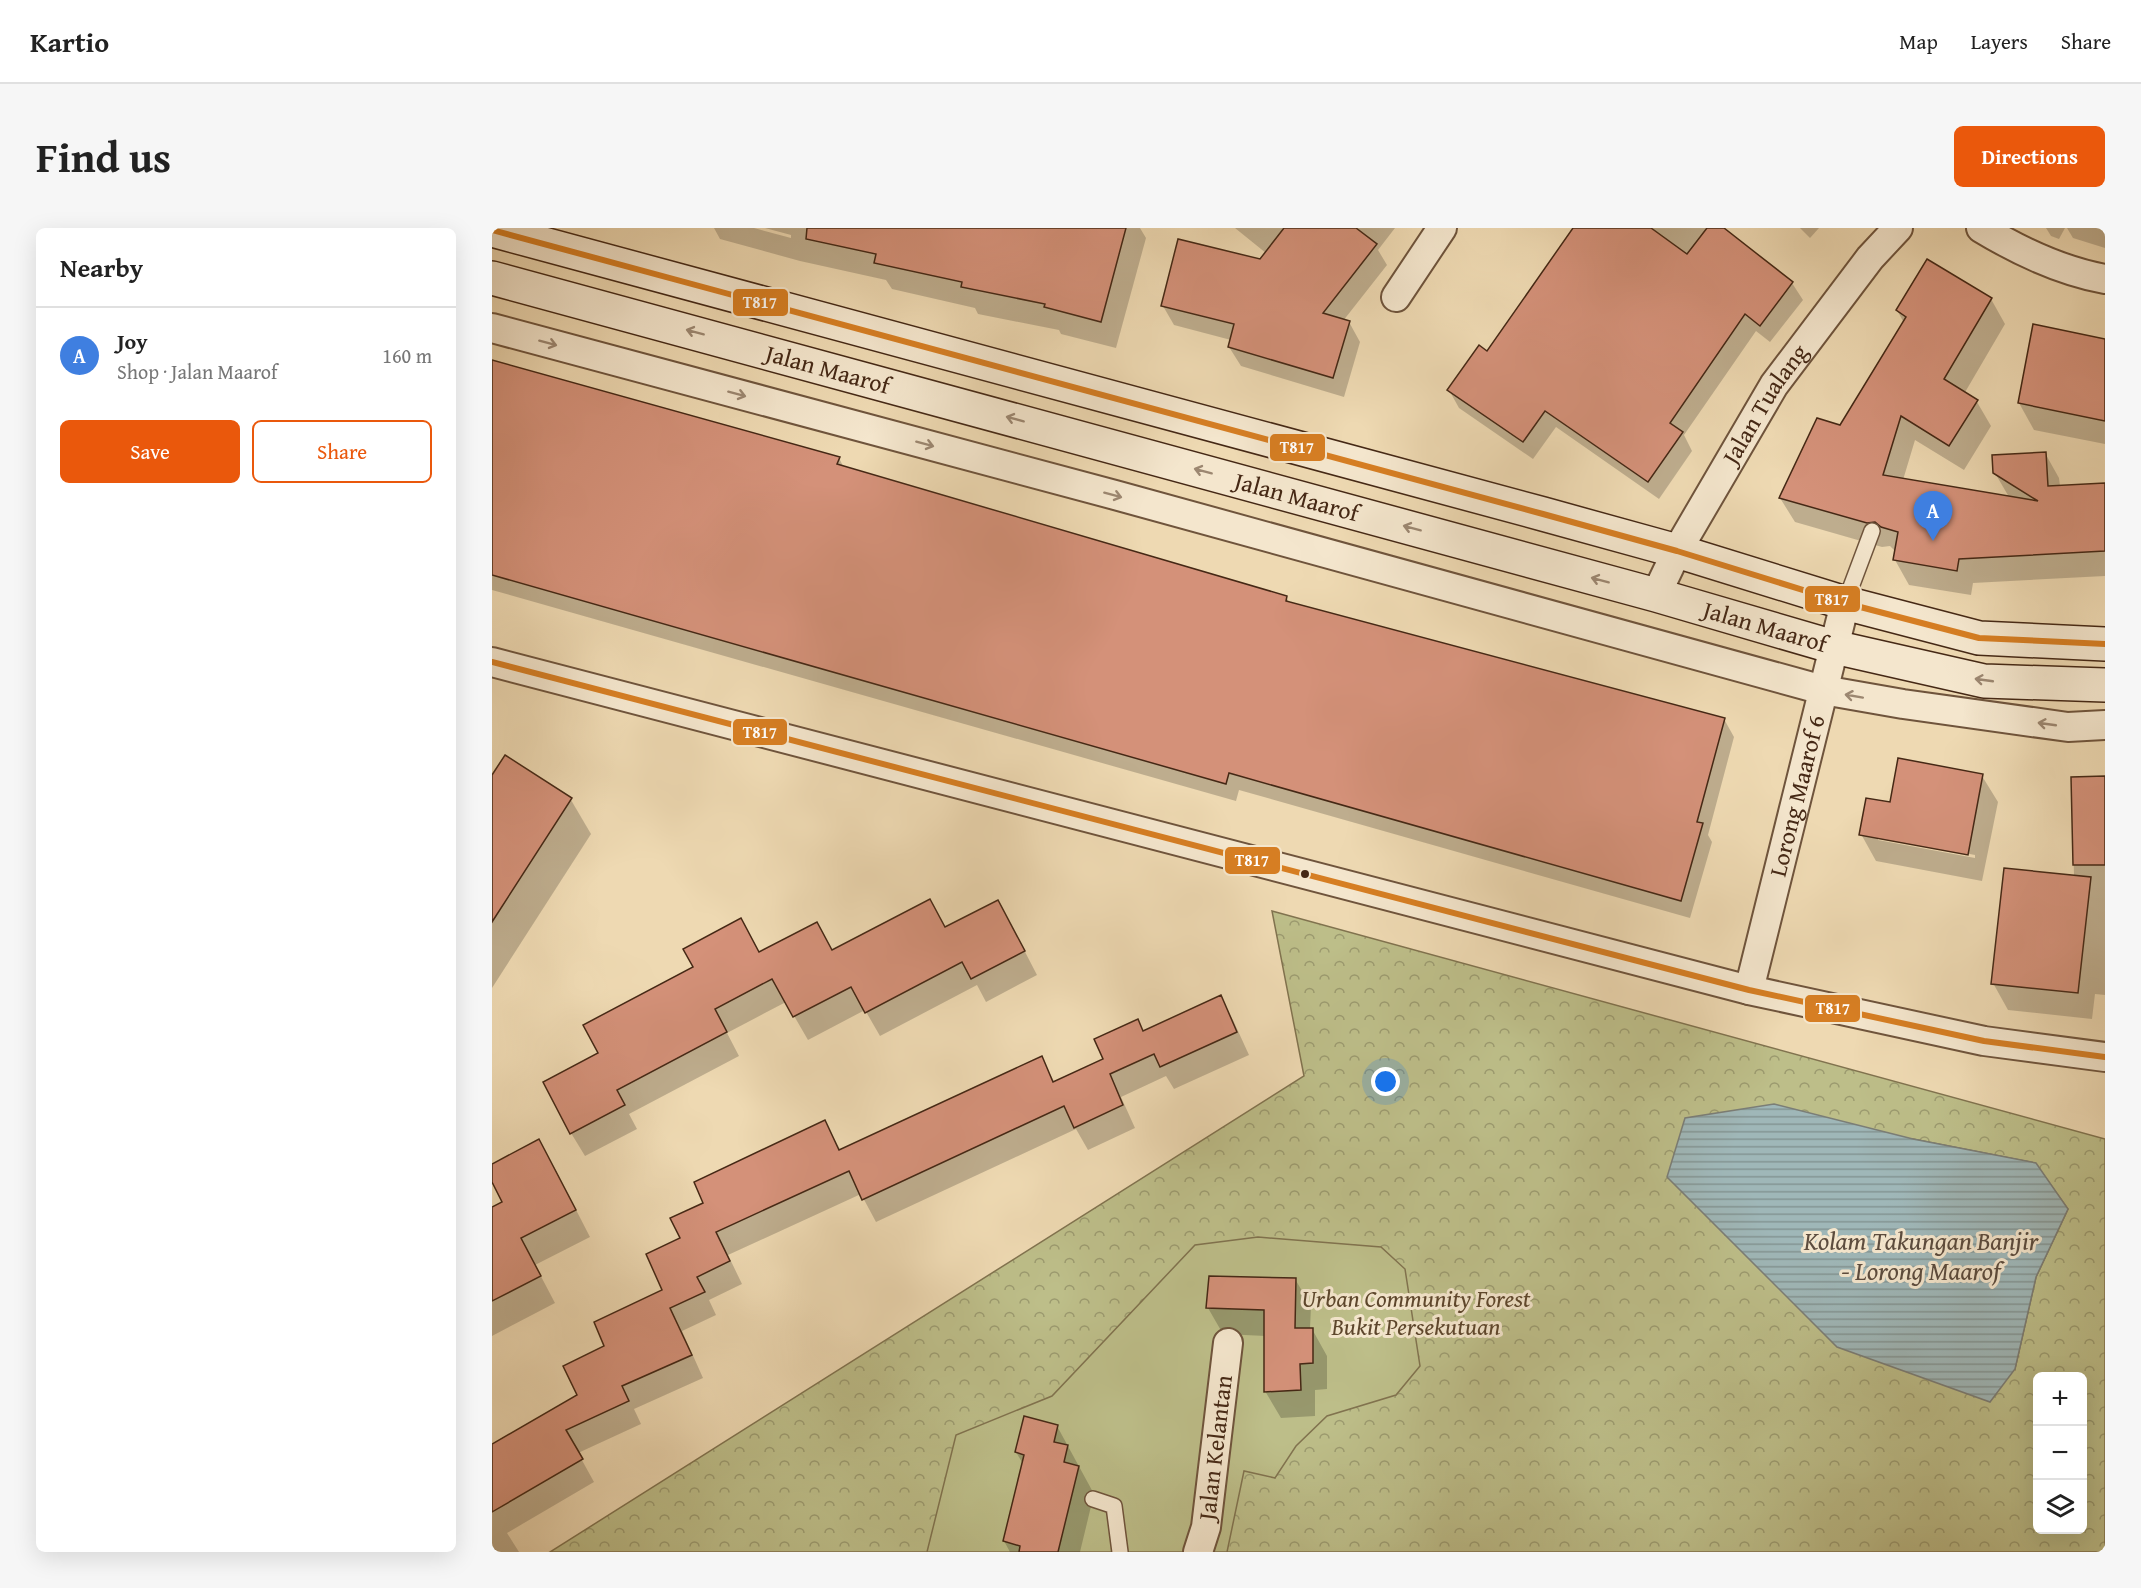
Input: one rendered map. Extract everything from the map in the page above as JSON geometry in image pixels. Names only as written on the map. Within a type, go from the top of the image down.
[{"type":"main road","name":"Jalan Maarof","points":[[492,230],[1677,551],[1845,603],[1979,638],[2105,644]]},
{"type":"main road","name":"Jalan Maarof","points":[[492,278],[1656,595],[1834,646],[1984,681],[2105,685]]},
{"type":"street","points":[[1396,297],[1442,228]]},
{"type":"street","name":"Jalan Tualang","points":[[1656,595],[1677,551],[1774,385],[1870,258],[1898,228]]},
{"type":"street","points":[[1982,228],[2008,244],[2050,263],[2105,279]]},
{"type":"street","name":"Jalan Maarof","points":[[492,328],[1114,495],[1823,690],[1902,704],[2068,727],[2105,725]]},
{"type":"street","name":"Lorong Maarof 6","points":[[1749,990],[1845,603]]},
{"type":"street","points":[[492,662],[1749,990],[1984,1041],[2105,1057]]},
{"type":"street","name":"Jalan Kelantan","points":[[1198,1552],[1206,1527],[1228,1342]]},
{"type":"lane","points":[[1845,603],[1872,531]]},
{"type":"lane","points":[[1093,1499],[1114,1506],[1120,1552]]},
{"type":"green space","name":"Urban Community Forest Bukit Persekutuan","points":[[1272,911],[2105,1139],[2105,1552],[1227,1552],[1244,1471],[1275,1478],[1296,1446],[1327,1416],[1396,1395],[1420,1366],[1405,1269],[1381,1247],[1258,1237],[1195,1245],[1052,1396],[956,1435],[927,1552],[550,1552],[1304,1076]],"holes":[[[1913,1139],[2035,1163],[2068,1209],[2036,1277],[2015,1369]]]},
{"type":"green space","name":"Urban Community Forest Bukit Persekutuan","points":[[1451,1010],[2004,1552],[569,1552]]},
{"type":"water","name":"Kolam Takungan Banjir - Lorong Maarof","points":[[1774,1104],[1913,1139],[2036,1163],[2068,1209],[2036,1277],[2015,1369],[1990,1402],[1837,1347],[1667,1177],[1685,1118]]},
{"type":"building","points":[[807,228],[1126,228],[1101,322],[1044,307],[1045,304],[961,287],[962,282],[874,263],[876,254],[806,239]]},
{"type":"building","points":[[1284,228],[1356,228],[1377,244],[1323,313],[1350,321],[1333,378],[1228,347],[1234,324],[1161,306],[1178,239],[1260,259]]},
{"type":"building","points":[[1573,228],[1651,228],[1687,254],[1707,228],[1724,228],[1793,282],[1760,326],[1745,314],[1670,423],[1683,432],[1648,482],[1545,411],[1523,442],[1447,390],[1479,345],[1487,351]]},
{"type":"building","points":[[1927,259],[1992,298],[1944,379],[1978,400],[1949,446],[1901,416],[1883,475],[2038,501],[1993,473],[1992,455],[2046,452],[2048,486],[2105,483],[2105,551],[1959,559],[1957,571],[1893,560],[1898,532],[1881,527],[1875,522],[1867,523],[1779,498],[1817,418],[1840,425],[1906,317],[1896,310]]},
{"type":"building","points":[[2033,324],[2105,339],[2105,421],[2018,403]]},
{"type":"building","points":[[492,360],[840,457],[837,464],[1287,596],[1286,601],[1725,718],[1697,822],[1703,823],[1681,901],[1229,773],[1226,784],[492,575]]},
{"type":"building","points":[[505,755],[572,798],[492,922],[492,775]]},
{"type":"building","points":[[1898,758],[1983,774],[1968,855],[1859,835],[1866,798],[1890,802]]},
{"type":"building","points":[[2105,776],[2105,865],[2073,865],[2071,777]]},
{"type":"building","points":[[2004,868],[2091,877],[2078,993],[1991,984]]},
{"type":"building","points":[[930,899],[945,927],[998,900],[1025,951],[971,979],[962,962],[865,1013],[851,987],[793,1017],[772,979],[715,1009],[727,1032],[617,1090],[625,1105],[570,1134],[543,1082],[598,1053],[583,1025],[693,967],[683,949],[741,918],[759,952],[817,922],[832,950]]},
{"type":"building","points":[[1221,995],[1237,1032],[1160,1067],[1154,1054],[1110,1074],[1123,1105],[1074,1128],[1064,1106],[862,1200],[849,1171],[716,1232],[730,1261],[697,1277],[705,1292],[670,1308],[692,1355],[622,1386],[629,1401],[566,1430],[583,1459],[492,1512],[492,1444],[577,1395],[563,1366],[604,1346],[594,1322],[662,1290],[646,1254],[680,1238],[670,1218],[703,1203],[694,1182],[825,1120],[839,1150],[1042,1056],[1053,1082],[1103,1059],[1094,1039],[1138,1019],[1143,1031]]},
{"type":"building","points":[[539,1139],[576,1210],[521,1238],[541,1276],[492,1301],[492,1207],[502,1202],[492,1182],[492,1164]]},
{"type":"building","points":[[1209,1276],[1296,1278],[1295,1328],[1313,1328],[1313,1363],[1300,1364],[1301,1390],[1264,1392],[1264,1310],[1206,1308]]},
{"type":"building","points":[[1024,1416],[1058,1425],[1054,1442],[1068,1445],[1064,1462],[1079,1466],[1058,1552],[1019,1552],[1020,1546],[1003,1541],[1024,1455],[1015,1452]]},
{"type":"transit line","name":"T817","points":[[492,230],[1543,514],[1677,551],[1845,603],[1979,638],[2105,644]]},
{"type":"transit line","name":"T817","points":[[492,662],[1749,990],[1984,1041],[2105,1057]]},
{"type":"place","name":"Joy","points":[[1933,541]]}]
